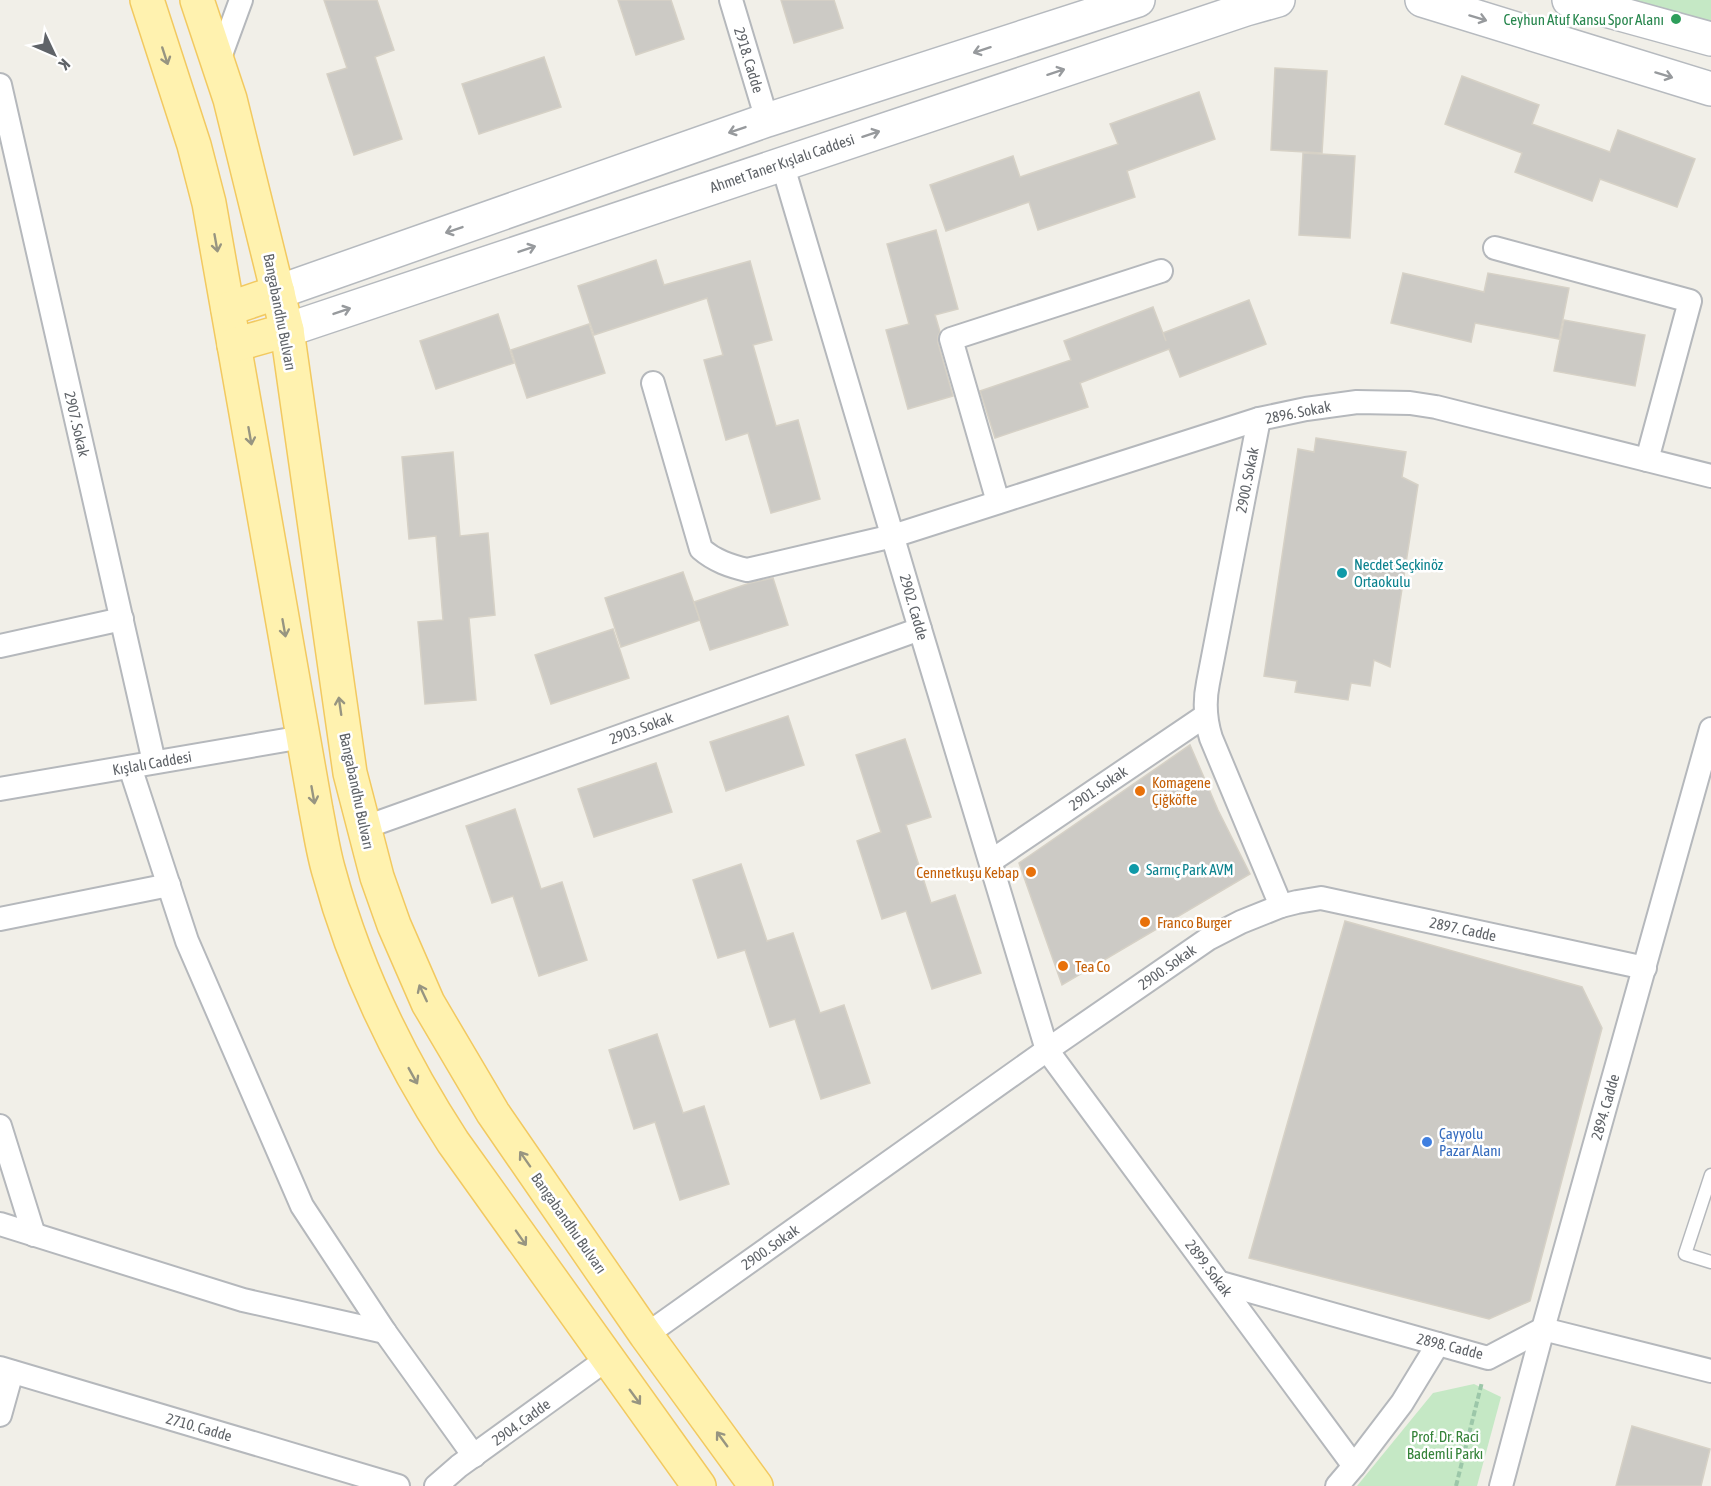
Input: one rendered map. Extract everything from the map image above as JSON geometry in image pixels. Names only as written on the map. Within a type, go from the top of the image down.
[{"type":"main road","points":[[147,0],[202,172],[209,203],[328,871],[348,933],[369,986],[432,1110],[699,1486]]},
{"type":"main road","name":"Bangabandhu Bulvarı","points":[[198,0],[230,99],[278,292],[286,330],[350,773],[377,877],[394,925],[433,1012],[493,1113],[646,1335],[756,1486]]},
{"type":"main road","points":[[228,309],[278,292]]},
{"type":"main road","points":[[234,345],[286,330]]},
{"type":"street","points":[[219,60],[241,0]]},
{"type":"street","name":"2918. Cadde","points":[[731,0],[767,120]]},
{"type":"street","points":[[278,292],[767,120],[1138,0]]},
{"type":"street","name":"Ahmet Taner Kışlalı Caddesi","points":[[286,330],[782,163],[1278,0]]},
{"type":"street","points":[[1422,0],[1711,89]]},
{"type":"street","points":[[1569,0],[1711,39]]},
{"type":"street","name":"2907. Sokak","points":[[0,85],[154,762]]},
{"type":"street","points":[[767,120],[782,163]]},
{"type":"street","name":"2902. Cadde","points":[[782,163],[1047,1050]]},
{"type":"street","points":[[1495,248],[1690,301],[1647,460]]},
{"type":"street","points":[[998,502],[951,339],[1161,271]]},
{"type":"street","name":"2896. Sokak","points":[[653,382],[701,549],[707,555],[725,564],[747,570],[893,536],[1259,419],[1306,409],[1357,402],[1410,403],[1436,407],[1711,476]]},
{"type":"street","name":"2900. Sokak","points":[[646,1335],[1047,1050],[1208,939],[1241,922],[1281,906],[1216,750],[1205,706],[1259,419]]},
{"type":"street","points":[[0,646],[122,619]]},
{"type":"street","name":"2903. Sokak","points":[[363,828],[920,629]]},
{"type":"street","name":"2901. Sokak","points":[[990,861],[1206,716]]},
{"type":"street","name":"2894. Cadde","points":[[1501,1486],[1711,729]]},
{"type":"street","name":"Kışlalı Caddesi","points":[[0,789],[303,737]]},
{"type":"street","points":[[130,767],[187,942],[302,1206],[385,1332],[474,1456]]},
{"type":"street","points":[[0,919],[169,885]]},
{"type":"street","name":"2897. Cadde","points":[[1281,906],[1321,898],[1644,968]]},
{"type":"street","name":"2899. Sokak","points":[[1047,1050],[1354,1466]]},
{"type":"street","points":[[0,1126],[34,1234]]},
{"type":"street","points":[[0,1224],[243,1300],[385,1332]]},
{"type":"street","name":"2898. Cadde","points":[[1221,1283],[1488,1358],[1543,1329]]},
{"type":"street","points":[[1543,1329],[1711,1371]]},
{"type":"street","points":[[1337,1486],[1402,1403],[1438,1344]]},
{"type":"street","name":"2904. Cadde","points":[[436,1486],[607,1359]]},
{"type":"street","points":[[0,1415],[6,1370]]},
{"type":"street","name":"2710. Cadde","points":[[6,1370],[398,1486]]},
{"type":"lane","points":[[1711,1175],[1685,1254],[1711,1263]]},
{"type":"path","points":[[1456,1486],[1488,1358]]},
{"type":"green space","name":"Ceyhun Atuf Kansu Spor Alanı","points":[[1569,0],[1711,0],[1711,39]]},
{"type":"green space","name":"Prof. Dr. Raci Bademli Parkı","points":[[1474,1384],[1501,1397],[1477,1486],[1357,1486],[1433,1393]]},
{"type":"building","points":[[324,0],[377,0],[394,50],[375,57],[402,139],[354,155],[327,74],[347,68]]},
{"type":"building","points":[[618,0],[671,0],[684,39],[636,55]]},
{"type":"building","points":[[781,0],[834,0],[843,28],[794,43]]},
{"type":"building","points":[[544,57],[561,107],[479,134],[462,84]]},
{"type":"building","points":[[1275,68],[1327,71],[1322,153],[1271,150]]},
{"type":"building","points":[[1462,76],[1539,105],[1532,124],[1610,152],[1618,130],[1695,159],[1677,207],[1600,179],[1592,201],[1515,172],[1522,153],[1445,124]]},
{"type":"building","points":[[1199,92],[1215,139],[1127,171],[1135,197],[1038,230],[1029,202],[946,231],[930,185],[1013,156],[1020,177],[1118,144],[1110,124]]},
{"type":"building","points":[[1303,153],[1355,156],[1350,238],[1299,235]]},
{"type":"building","points":[[936,230],[958,309],[935,315],[940,332],[938,343],[953,396],[908,409],[886,330],[909,324],[887,244]]},
{"type":"building","points":[[656,260],[664,285],[750,261],[772,340],[753,345],[776,426],[798,420],[820,499],[771,513],[748,433],[726,440],[704,360],[723,355],[707,298],[594,335],[578,286]]},
{"type":"building","points":[[1403,273],[1484,292],[1488,273],[1569,288],[1559,339],[1475,323],[1471,342],[1391,323]]},
{"type":"building","points":[[1249,300],[1266,344],[1180,377],[1169,349],[1080,383],[1088,407],[995,438],[980,391],[1071,360],[1064,341],[1153,307],[1166,341],[1163,333]]},
{"type":"building","points":[[498,314],[514,363],[436,389],[420,341]]},
{"type":"building","points":[[1564,320],[1645,335],[1635,386],[1554,371]]},
{"type":"building","points":[[589,324],[605,373],[527,398],[511,350]]},
{"type":"building","name":"Necdet Seçkinöz Ortaokulu","points":[[1316,438],[1406,452],[1402,477],[1418,485],[1390,667],[1374,660],[1370,686],[1351,683],[1348,700],[1295,692],[1297,681],[1264,676],[1298,449],[1314,452]]},
{"type":"building","points":[[453,452],[460,536],[488,533],[495,615],[469,618],[476,700],[425,704],[418,622],[443,620],[436,536],[409,539],[402,457]]},
{"type":"building","points":[[683,572],[700,620],[621,647],[605,598]]},
{"type":"building","points":[[773,578],[788,625],[710,650],[694,602],[750,583]]},
{"type":"building","points":[[613,629],[629,678],[551,704],[535,655]]},
{"type":"building","points":[[788,716],[804,765],[726,791],[710,742]]},
{"type":"building","points":[[905,739],[931,817],[906,825],[931,903],[955,895],[981,973],[932,989],[906,911],[882,919],[857,841],[881,832],[856,755]]},
{"type":"building","name":"Sarnıç Park AVM","points":[[1190,745],[1218,810],[1250,874],[1062,985],[1019,863]]},
{"type":"building","points":[[656,763],[672,812],[594,837],[578,789]]},
{"type":"building","points":[[515,809],[541,889],[562,882],[587,960],[539,976],[513,896],[492,903],[466,826]]},
{"type":"building","points":[[741,864],[767,941],[793,933],[820,1013],[844,1005],[870,1083],[821,1099],[795,1019],[770,1027],[745,950],[718,958],[693,880]]},
{"type":"building","name":"Çayyolu Pazar Alanı","points":[[1345,921],[1582,987],[1602,1028],[1530,1301],[1489,1319],[1249,1258]]},
{"type":"building","points":[[657,1034],[683,1113],[704,1106],[729,1184],[680,1200],[655,1122],[634,1129],[609,1050]]},
{"type":"building","points":[[1632,1426],[1710,1449],[1701,1486],[1616,1486]]},
{"type":"place","name":"Ceyhun Atuf Kansu Spor Alanı","points":[[1676,19]]},
{"type":"place","name":"Necdet Seçkinöz Ortaokulu","points":[[1342,573]]},
{"type":"place","name":"Komagene Çiğköfte","points":[[1140,791]]},
{"type":"place","name":"Sarnıç Park AVM","points":[[1134,869]]},
{"type":"place","name":"Cennetkuşu Kebap","points":[[1031,872]]},
{"type":"place","name":"Franco Burger","points":[[1145,922]]},
{"type":"place","name":"Tea Co","points":[[1063,966]]},
{"type":"place","name":"Çayyolu Pazar Alanı","points":[[1427,1142]]}]
